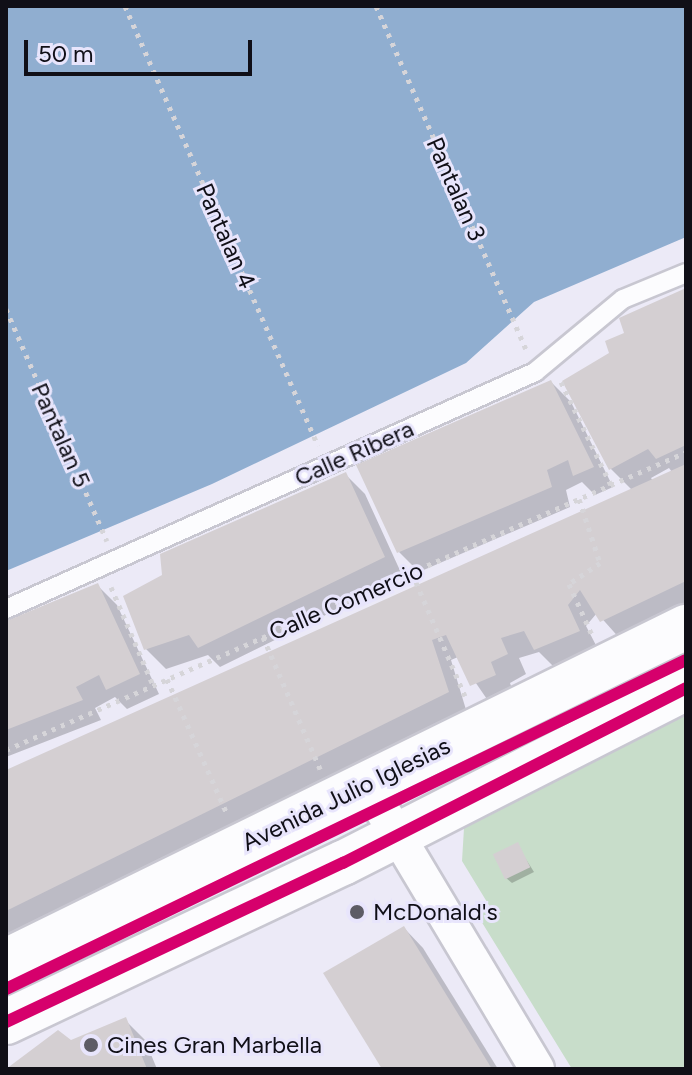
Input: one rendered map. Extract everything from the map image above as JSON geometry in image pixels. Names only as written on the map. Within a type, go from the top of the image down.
[{"type":"street","name":"Avenida Julio Iglesias","points":[[6,961],[346,784],[686,627]]},
{"type":"street","points":[[6,1022],[395,835],[686,688]]},
{"type":"street","points":[[346,784],[395,835],[537,1069]]},
{"type":"lane","name":"Calle Ribera","points":[[6,609],[543,367],[623,299],[686,273]]},
{"type":"path","points":[[579,499],[600,563],[569,584],[597,647]]},
{"type":"path","points":[[412,573],[472,711]]},
{"type":"path","points":[[263,637],[346,784]]},
{"type":"path","points":[[167,679],[234,829]]},
{"type":"green space","points":[[686,701],[686,1069],[572,1069],[478,916],[490,907],[462,861],[464,828]]},
{"type":"water","points":[[6,6],[686,6],[686,237],[534,302],[466,363],[212,484],[6,571]]},
{"type":"building","points":[[686,288],[686,445],[656,459],[648,449],[609,470],[562,381],[609,353],[605,341],[624,333],[619,318]]},
{"type":"building","points":[[551,380],[594,467],[573,476],[568,460],[547,470],[552,487],[397,553],[356,465]]},
{"type":"building","points":[[686,464],[686,581],[600,622],[580,590],[568,605],[580,631],[534,650],[524,631],[501,638],[508,654],[491,662],[496,675],[470,686],[446,635],[432,640],[449,692],[6,911],[6,770]]},
{"type":"building","points":[[346,472],[385,557],[198,648],[189,635],[144,650],[123,596],[162,575],[160,554]]},
{"type":"building","points":[[98,583],[140,674],[106,690],[99,675],[76,687],[83,700],[6,730],[6,621]]},
{"type":"building","points":[[518,842],[530,867],[505,879],[493,854]]},
{"type":"building","points":[[404,926],[492,1069],[382,1069],[323,973]]},
{"type":"building","name":"Cines Gran Marbella","points":[[126,1017],[147,1069],[6,1069],[58,1030],[71,1040]]},
{"type":"cycle path","points":[[6,989],[686,660]]},
{"type":"cycle path","points":[[6,1022],[343,863],[686,688]]},
{"type":"place","name":"McDonald's","points":[[357,912]]},
{"type":"place","name":"Cines Gran Marbella","points":[[91,1045]]}]
